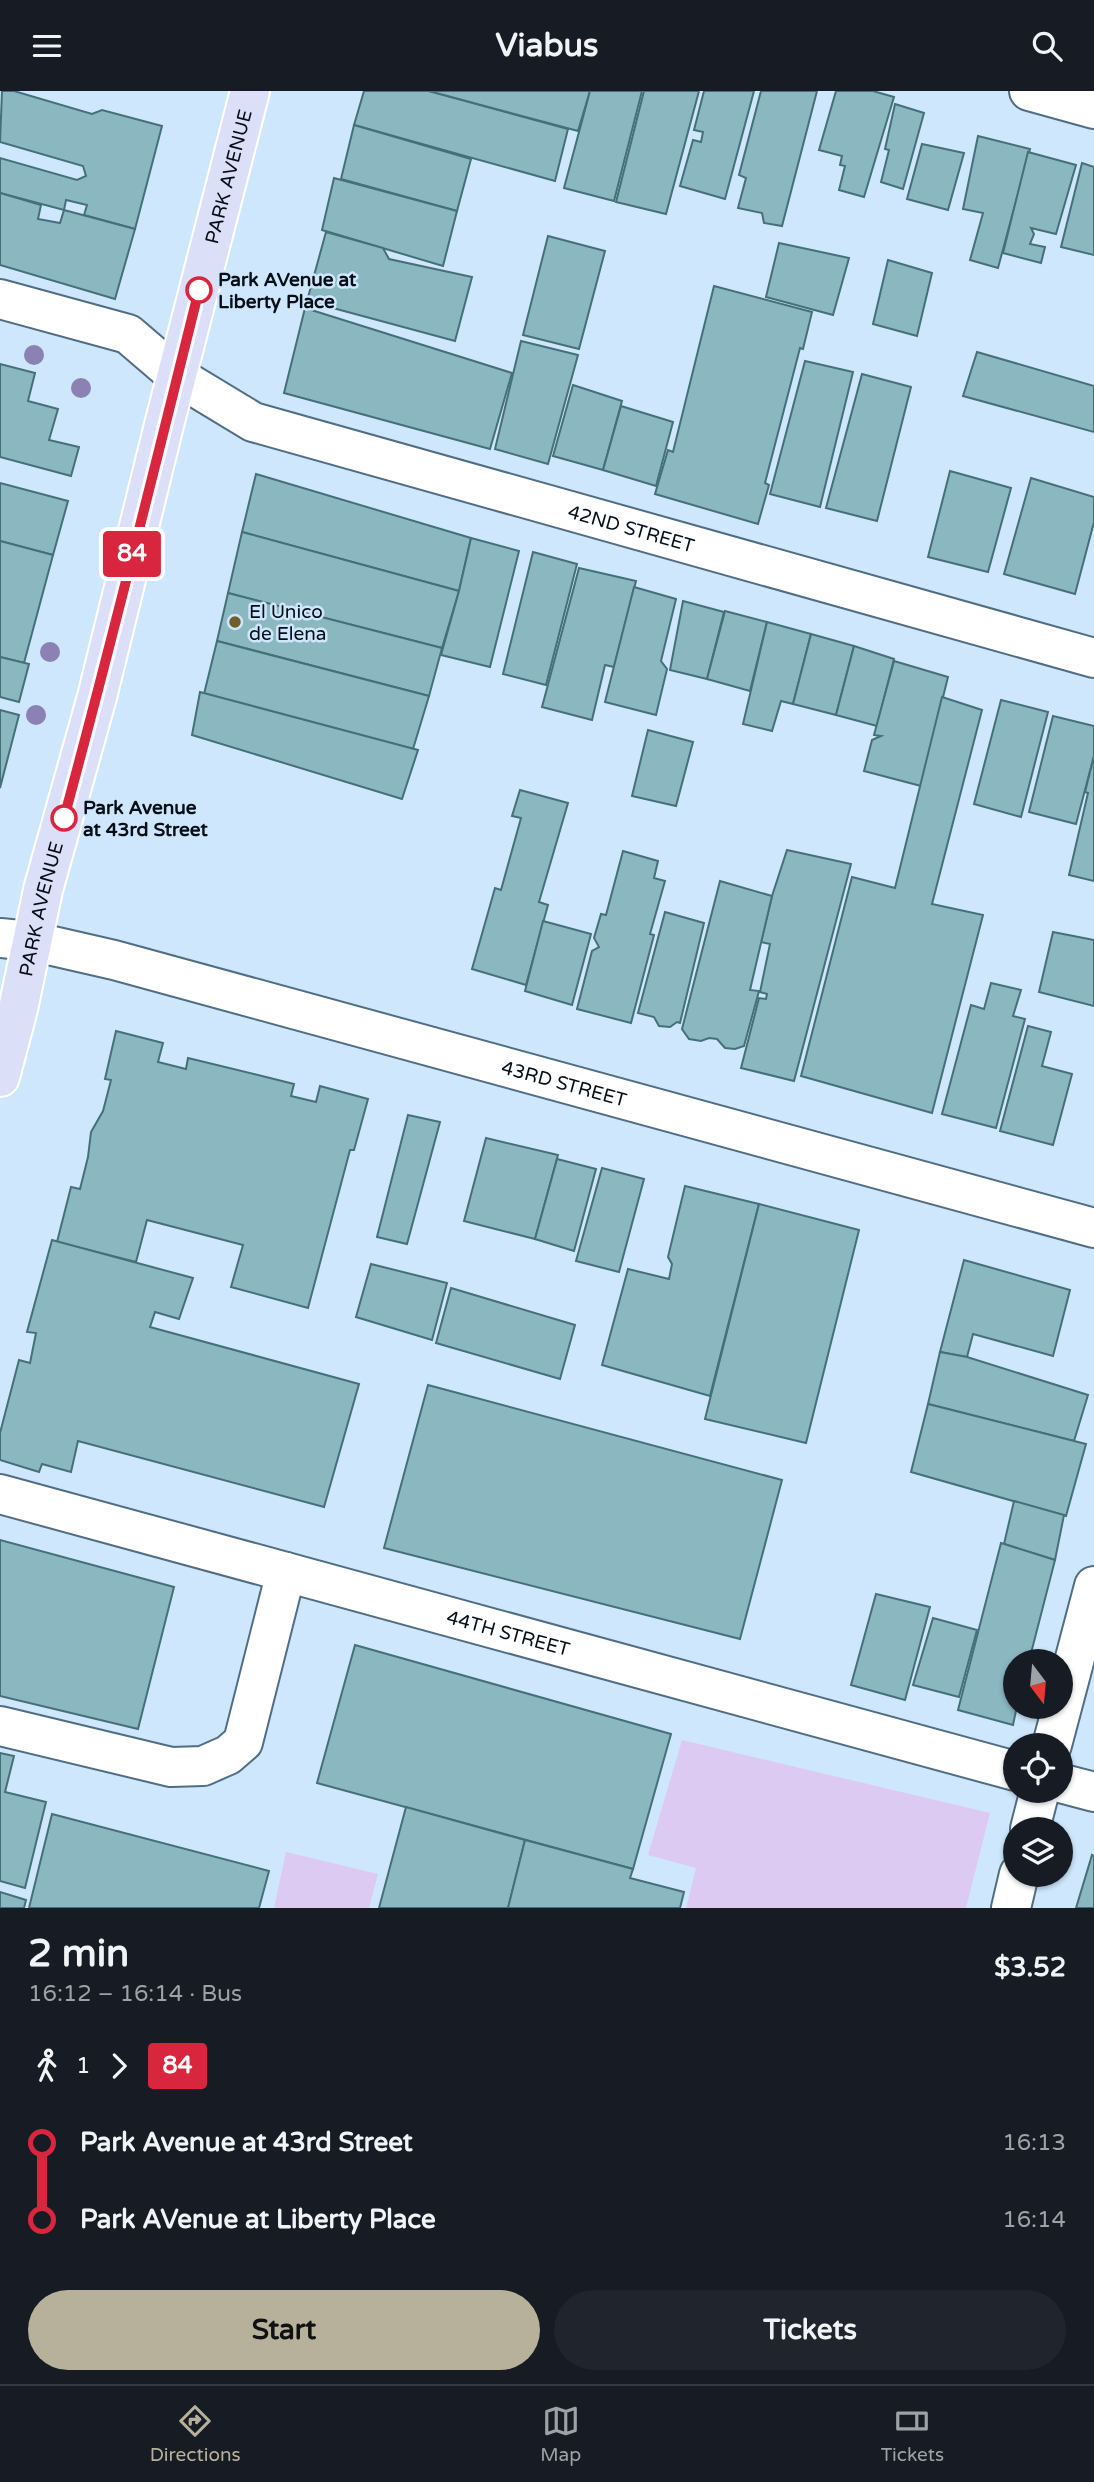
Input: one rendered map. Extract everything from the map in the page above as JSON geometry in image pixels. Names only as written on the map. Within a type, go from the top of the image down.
[{"type":"main road","name":"PARK AVENUE","points":[[0,1077],[18,1009],[16,940],[43,890],[97,697],[250,91]]},
{"type":"street","points":[[1029,91],[1094,109]]},
{"type":"street","name":"42ND STREET","points":[[0,299],[128,334],[177,376],[253,422],[1094,658]]},
{"type":"street","name":"43RD STREET","points":[[16,940],[114,960],[1094,1228]]},
{"type":"street","name":"44TH STREET","points":[[0,1494],[1003,1768]]},
{"type":"street","points":[[0,1726],[171,1767],[203,1766],[228,1755],[243,1742],[286,1572]]},
{"type":"street","points":[[1055,1733],[1094,1586]]},
{"type":"street","points":[[1073,1786],[1094,1792]]},
{"type":"street","points":[[1011,1908],[1016,1887]]},
{"type":"shaded area","points":[[682,1740],[990,1813],[966,1908],[686,1908],[696,1868],[648,1855]]},
{"type":"shaded area","points":[[286,1852],[378,1874],[369,1908],[274,1908]]},
{"type":"building","points":[[2,91],[14,91],[92,114],[102,110],[162,126],[135,229],[84,215],[87,205],[66,200],[64,210],[0,193],[0,158],[77,180],[86,176],[83,166],[0,142]]},
{"type":"building","points":[[364,91],[429,91],[568,129],[555,181],[354,125]]},
{"type":"building","points":[[429,91],[590,91],[578,131]]},
{"type":"building","points":[[590,91],[642,91],[614,201],[564,188]]},
{"type":"building","points":[[644,91],[699,91],[666,214],[616,202]]},
{"type":"building","points":[[704,91],[754,91],[725,199],[680,186],[693,140],[701,142],[703,132],[694,130]]},
{"type":"building","points":[[761,91],[817,91],[782,226],[764,223],[762,213],[738,208],[746,178],[739,175]]},
{"type":"building","points":[[836,91],[873,91],[894,97],[864,197],[839,190],[845,166],[840,165],[842,156],[819,150]]},
{"type":"building","points":[[895,104],[924,113],[903,189],[881,182],[889,150],[885,149]]},
{"type":"building","points":[[354,125],[471,159],[457,211],[341,179]]},
{"type":"building","points":[[978,136],[1030,149],[998,268],[970,260],[983,213],[963,209]]},
{"type":"building","points":[[922,144],[964,153],[948,210],[907,199]]},
{"type":"building","points":[[1028,152],[1076,165],[1056,234],[1031,228],[1034,234],[1030,244],[1045,247],[1041,263],[1003,253]]},
{"type":"building","points":[[1082,163],[1094,167],[1094,255],[1061,247]]},
{"type":"building","points":[[334,178],[457,211],[443,266],[322,230]]},
{"type":"building","points":[[0,193],[41,205],[38,219],[60,223],[64,210],[135,229],[115,299],[0,265]]},
{"type":"building","points":[[326,232],[383,248],[389,259],[472,277],[455,341],[307,301]]},
{"type":"building","points":[[548,236],[605,251],[579,349],[523,335]]},
{"type":"building","points":[[779,243],[849,258],[833,315],[766,297]]},
{"type":"building","points":[[888,260],[932,273],[917,336],[873,324]]},
{"type":"building","points":[[714,286],[812,312],[765,483],[769,485],[758,524],[655,494],[668,450],[673,452]]},
{"type":"building","points":[[305,308],[512,373],[490,449],[284,393]]},
{"type":"building","points":[[521,341],[578,355],[548,464],[495,449]]},
{"type":"building","points":[[977,352],[1094,386],[1094,432],[963,396]]},
{"type":"building","points":[[805,361],[853,372],[820,507],[770,494]]},
{"type":"building","points":[[0,364],[35,373],[28,401],[58,409],[49,440],[79,447],[71,476],[0,457]]},
{"type":"building","points":[[862,374],[911,387],[877,521],[826,508]]},
{"type":"building","points":[[573,385],[622,401],[603,470],[553,456]]},
{"type":"building","points":[[621,406],[673,422],[656,486],[603,470]]},
{"type":"building","points":[[950,471],[1011,488],[988,572],[928,557]]},
{"type":"building","points":[[256,474],[471,538],[459,591],[242,532]]},
{"type":"building","points":[[1031,478],[1094,497],[1094,522],[1075,594],[1004,574]]},
{"type":"building","points":[[0,483],[68,501],[53,555],[0,541]]},
{"type":"building","points":[[242,532],[459,591],[442,648],[228,593]]},
{"type":"building","points":[[471,538],[519,551],[490,667],[441,655]]},
{"type":"building","points":[[0,541],[53,555],[24,663],[0,657]]},
{"type":"building","points":[[533,552],[577,564],[546,685],[503,674]]},
{"type":"building","points":[[579,568],[636,581],[614,667],[605,665],[592,720],[542,707]]},
{"type":"building","points":[[634,587],[676,599],[661,661],[667,669],[656,715],[605,702]]},
{"type":"building","points":[[228,593],[442,648],[429,696],[217,641]]},
{"type":"building","points":[[683,601],[724,612],[707,679],[670,670]]},
{"type":"building","points":[[725,611],[767,622],[750,691],[707,679]]},
{"type":"building","points":[[767,622],[811,634],[793,704],[781,701],[772,731],[743,724]]},
{"type":"building","points":[[811,634],[854,646],[836,715],[793,704]]},
{"type":"building","points":[[217,641],[429,696],[413,749],[204,694]]},
{"type":"building","points":[[854,646],[894,659],[877,726],[836,715]]},
{"type":"building","points":[[0,657],[29,664],[19,702],[0,697]]},
{"type":"building","points":[[894,661],[948,677],[921,786],[864,771],[872,740],[881,736],[874,735]]},
{"type":"building","points":[[200,692],[418,750],[402,799],[192,735]]},
{"type":"building","points":[[942,697],[982,710],[932,904],[983,915],[932,1113],[801,1076],[852,877],[895,888]]},
{"type":"building","points":[[1001,700],[1048,712],[1021,817],[974,804]]},
{"type":"building","points":[[0,710],[19,715],[0,788]]},
{"type":"building","points":[[1053,716],[1094,726],[1094,756],[1076,824],[1029,812]]},
{"type":"building","points":[[648,730],[693,742],[676,806],[632,796]]},
{"type":"building","points":[[1094,756],[1094,881],[1069,875]]},
{"type":"building","points":[[520,790],[568,803],[539,902],[548,905],[526,985],[472,969],[495,888],[501,890],[521,818],[512,816]]},
{"type":"building","points":[[787,850],[851,864],[794,1081],[741,1068],[759,998],[766,999],[767,994],[760,992],[770,944],[761,942]]},
{"type":"building","points":[[623,851],[658,861],[654,878],[665,881],[650,934],[654,935],[631,1023],[577,1009],[592,951],[599,947],[594,938],[601,914],[606,915]]},
{"type":"building","points":[[720,881],[772,896],[750,990],[759,991],[744,1046],[735,1049],[725,1048],[717,1039],[689,1039],[682,1029]]},
{"type":"building","points":[[665,912],[704,923],[680,1023],[670,1027],[659,1026],[654,1017],[638,1013]]},
{"type":"building","points":[[543,921],[591,934],[572,1005],[525,991]]},
{"type":"building","points":[[1053,932],[1094,940],[1094,1006],[1039,992]]},
{"type":"building","points":[[991,983],[1021,990],[1013,1016],[1025,1019],[996,1128],[942,1114],[971,1005],[984,1009]]},
{"type":"building","points":[[1028,1026],[1051,1032],[1042,1066],[1072,1074],[1053,1145],[1000,1131]]},
{"type":"building","points":[[116,1031],[163,1043],[158,1062],[186,1069],[188,1058],[294,1084],[291,1096],[316,1102],[320,1086],[368,1099],[354,1150],[350,1150],[308,1308],[231,1287],[243,1245],[147,1220],[136,1262],[57,1242],[71,1187],[80,1189],[91,1132],[103,1111],[111,1080],[105,1079]]},
{"type":"building","points":[[408,1115],[440,1122],[407,1244],[377,1237]]},
{"type":"building","points":[[486,1138],[558,1155],[535,1239],[464,1221]]},
{"type":"building","points":[[557,1159],[596,1169],[574,1251],[535,1239]]},
{"type":"building","points":[[602,1168],[644,1179],[619,1272],[576,1261]]},
{"type":"building","points":[[685,1186],[759,1204],[710,1396],[602,1365],[628,1269],[669,1279],[672,1264],[668,1257]]},
{"type":"building","points":[[759,1204],[859,1230],[806,1443],[705,1419]]},
{"type":"building","points":[[52,1240],[193,1278],[179,1319],[155,1312],[150,1327],[359,1384],[324,1507],[78,1441],[71,1472],[42,1464],[39,1472],[0,1460],[0,1433],[19,1360],[30,1363],[36,1333],[27,1332]]},
{"type":"building","points":[[964,1260],[1070,1290],[1053,1356],[973,1334],[967,1357],[940,1352]]},
{"type":"building","points":[[371,1264],[447,1283],[432,1340],[356,1317]]},
{"type":"building","points":[[451,1288],[575,1325],[560,1379],[436,1343]]},
{"type":"building","points":[[940,1352],[967,1357],[1088,1395],[1074,1441],[928,1404]]},
{"type":"building","points":[[428,1385],[782,1480],[740,1639],[384,1548]]},
{"type":"building","points":[[928,1404],[1086,1444],[1066,1516],[911,1472]]},
{"type":"building","points":[[1014,1501],[1064,1515],[1055,1560],[1004,1544]]},
{"type":"building","points":[[0,1540],[174,1587],[138,1729],[0,1696]]},
{"type":"building","points":[[1001,1543],[1055,1560],[1032,1649],[1003,1649],[1003,1719],[1014,1719],[1013,1725],[958,1710]]},
{"type":"building","points":[[876,1594],[930,1607],[905,1700],[851,1685]]},
{"type":"building","points":[[933,1618],[977,1630],[959,1697],[913,1685]]},
{"type":"building","points":[[355,1645],[671,1734],[633,1869],[317,1783]]},
{"type":"building","points":[[0,1753],[14,1756],[5,1792],[46,1802],[25,1888],[0,1881]]},
{"type":"building","points":[[406,1807],[525,1840],[508,1908],[379,1908]]},
{"type":"building","points":[[52,1814],[269,1871],[259,1908],[29,1908]]},
{"type":"building","points":[[525,1840],[633,1869],[630,1878],[684,1892],[680,1908],[508,1908]]},
{"type":"building","points":[[1092,1855],[1094,1908],[1076,1908]]},
{"type":"building","points":[[0,1892],[26,1900],[24,1908],[0,1908]]},
{"type":"bus line","name":"84","points":[[64,818],[199,290]]},
{"type":"place","name":"Park AVenue at Liberty Place","points":[[199,290]]},
{"type":"place","name":"El Unico de Elena","points":[[235,622]]},
{"type":"place","name":"Park Avenue at 43rd Street","points":[[64,818]]}]
